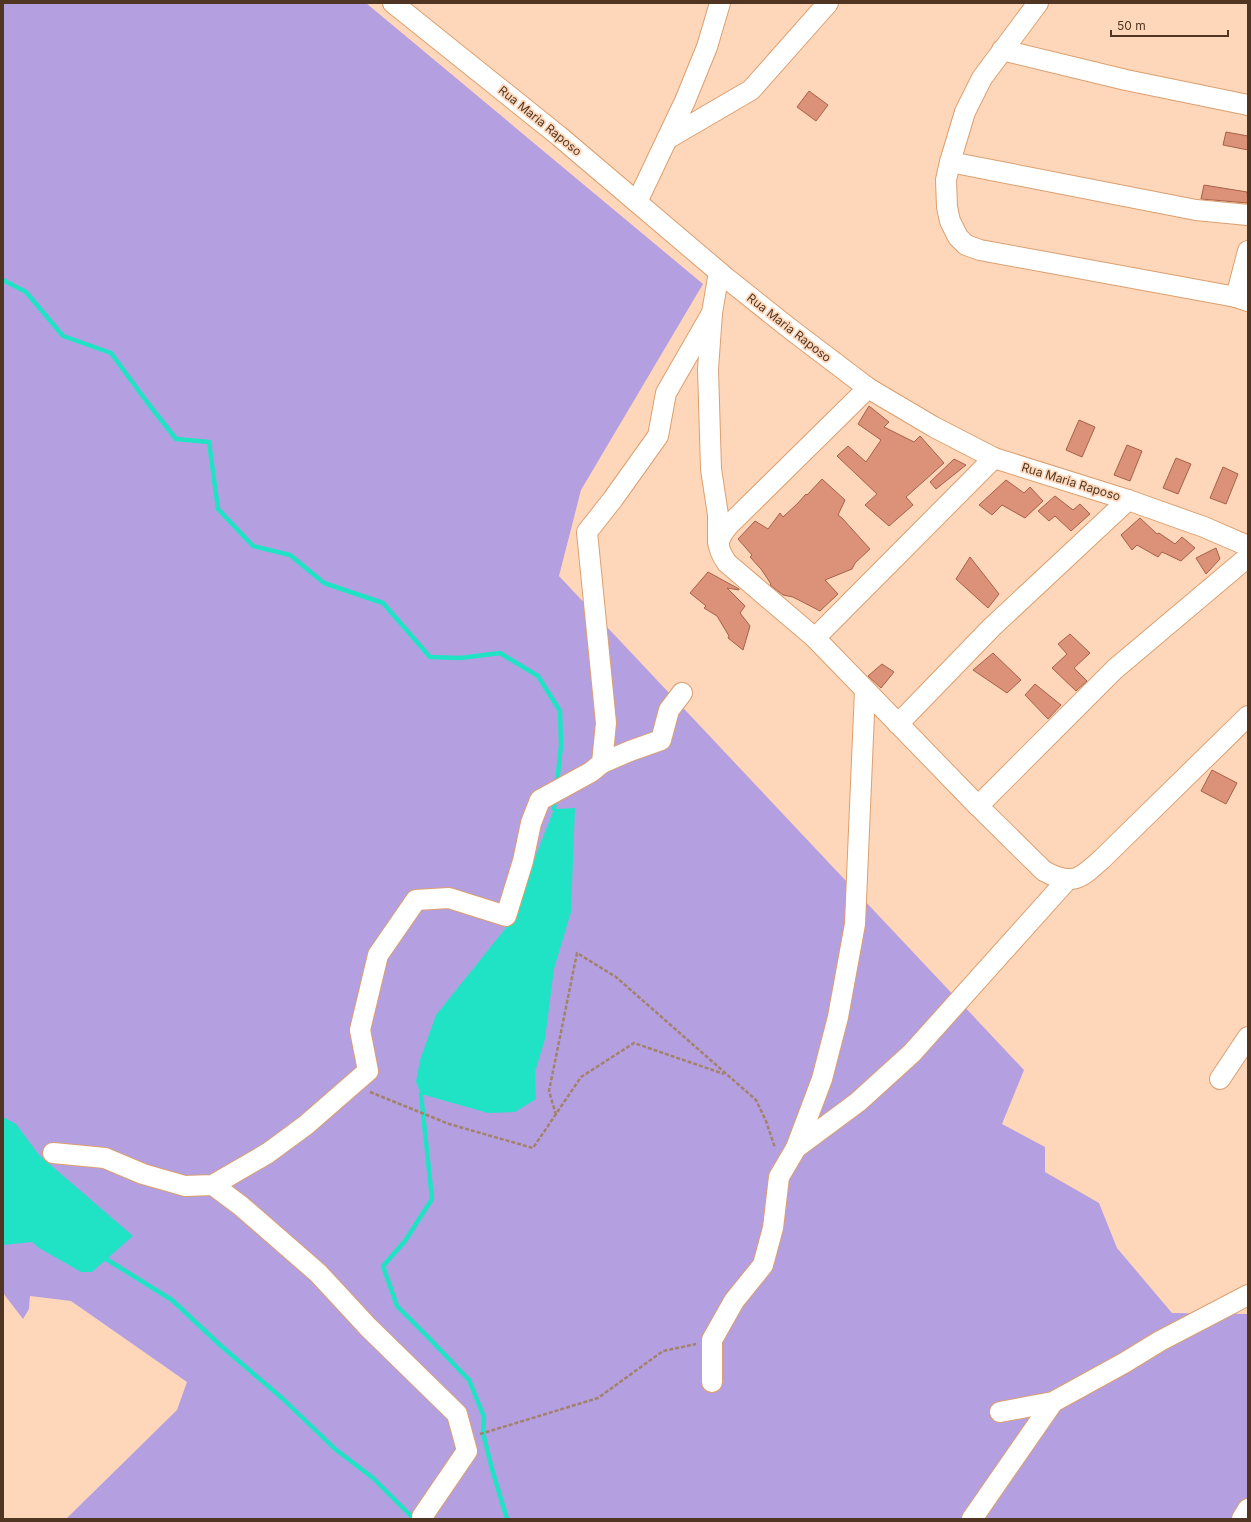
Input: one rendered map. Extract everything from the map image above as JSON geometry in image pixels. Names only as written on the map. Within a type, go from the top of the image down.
[{"type":"street","name":"Rua Maria Raposo","points":[[393,3],[559,136],[719,272],[868,388],[934,427],[994,458],[1128,500],[1204,527],[1248,546]]},
{"type":"street","points":[[637,202],[685,101],[707,47],[720,3]]},
{"type":"street","points":[[667,139],[751,90],[828,3]]},
{"type":"street","points":[[1038,3],[982,78],[965,112],[946,180],[947,207],[950,221],[958,237],[966,245],[980,250],[1242,299],[1248,251]]},
{"type":"street","points":[[1002,50],[1126,80],[1248,105]]},
{"type":"street","points":[[950,162],[1196,210],[1248,215]]},
{"type":"street","points":[[719,272],[712,313],[708,385],[711,469],[718,515],[718,545],[720,554],[727,563],[815,638],[978,806],[1044,871],[1055,877],[1068,879],[1080,877],[1102,858],[1248,716]]},
{"type":"street","points":[[602,763],[606,723],[587,532],[613,499],[658,436],[666,393],[712,313]]},
{"type":"street","points":[[718,545],[721,535],[729,525],[868,388]]},
{"type":"street","points":[[815,638],[994,458]]},
{"type":"street","points":[[898,724],[992,627],[1128,500]]},
{"type":"street","points":[[978,806],[1116,669],[1248,557]]},
{"type":"street","points":[[712,1382],[712,1340],[734,1301],[763,1265],[773,1228],[779,1177],[796,1148],[822,1079],[838,1017],[855,924],[866,690]]},
{"type":"street","points":[[53,1153],[105,1158],[143,1174],[185,1186],[213,1185],[268,1153],[306,1125],[368,1071],[360,1030],[378,954],[416,900],[449,898],[506,916],[523,861],[532,823],[540,800],[591,772],[602,763],[661,740],[669,710],[682,692]]},
{"type":"street","points":[[796,1148],[858,1102],[912,1053],[1068,879]]},
{"type":"street","points":[[1220,1079],[1248,1036]]},
{"type":"street","points":[[213,1185],[241,1206],[318,1273],[368,1327],[457,1414],[467,1451],[422,1516],[422,1519]]},
{"type":"street","points":[[1000,1412],[1053,1402],[1124,1363],[1160,1341],[1248,1295]]},
{"type":"street","points":[[972,1519],[1053,1402]]},
{"type":"street","points":[[1242,1519],[1248,1509]]},
{"type":"path","points":[[556,1115],[550,1091],[577,953],[616,977],[756,1100],[774,1141],[780,1174]]},
{"type":"path","points":[[352,1085],[450,1124],[533,1148],[582,1077],[634,1043],[727,1074]]},
{"type":"path","points":[[463,1439],[598,1398],[663,1350],[712,1340]]},
{"type":"shaded area","points":[[3,3],[366,3],[703,284],[581,490],[559,576],[1024,1070],[1002,1124],[1045,1147],[1045,1172],[1099,1203],[1117,1248],[1172,1313],[1248,1314],[1248,1519],[66,1519],[177,1410],[187,1382],[71,1301],[30,1296],[29,1309],[23,1319],[3,1293]]},
{"type":"water","points":[[575,808],[571,912],[554,969],[545,1039],[535,1072],[536,1099],[515,1112],[488,1113],[421,1094],[416,1082],[420,1060],[436,1015],[509,924],[554,809]]},
{"type":"water","points":[[3,1117],[16,1124],[39,1155],[133,1236],[92,1272],[81,1272],[39,1248],[32,1242],[3,1245]]},
{"type":"building","points":[[809,91],[828,105],[816,121],[797,107]]},
{"type":"building","points":[[1226,132],[1248,136],[1248,150],[1223,145]]},
{"type":"building","points":[[1204,185],[1247,192],[1248,203],[1201,199]]},
{"type":"building","points":[[869,406],[889,422],[884,427],[914,442],[920,436],[944,463],[906,497],[913,505],[889,526],[865,505],[877,494],[837,456],[848,446],[866,462],[881,440],[858,424]]},
{"type":"building","points":[[1079,420],[1095,427],[1082,457],[1066,450]]},
{"type":"building","points":[[1127,445],[1142,451],[1130,481],[1114,475]]},
{"type":"building","points":[[1176,458],[1191,464],[1178,494],[1163,488]]},
{"type":"building","points":[[954,459],[966,465],[936,489],[930,482]]},
{"type":"building","points":[[1223,467],[1238,474],[1226,504],[1210,498]]},
{"type":"building","points":[[822,479],[845,500],[838,515],[870,549],[855,563],[852,569],[825,580],[838,594],[820,611],[793,597],[783,595],[770,585],[771,584],[761,569],[750,557],[752,555],[738,539],[755,521],[768,529],[780,513],[783,517]]},
{"type":"building","points":[[1006,480],[1024,493],[1030,487],[1043,501],[1025,518],[1002,505],[992,515],[979,505]]},
{"type":"building","points":[[1055,496],[1073,510],[1080,504],[1090,514],[1071,531],[1055,516],[1049,521],[1038,511]]},
{"type":"building","points":[[1140,518],[1157,534],[1159,533],[1175,544],[1182,537],[1195,548],[1181,561],[1162,552],[1158,557],[1137,545],[1132,550],[1121,535]]},
{"type":"building","points":[[1216,548],[1220,559],[1206,574],[1196,558]]},
{"type":"building","points":[[970,557],[999,594],[988,608],[956,579]]},
{"type":"building","points":[[708,572],[739,589],[727,588],[745,606],[740,613],[750,626],[743,650],[728,638],[729,636],[717,616],[704,608],[706,606],[690,593]]},
{"type":"building","points":[[1070,634],[1090,653],[1074,668],[1087,681],[1076,691],[1052,668],[1067,654],[1058,644]]},
{"type":"building","points":[[993,653],[1021,680],[1007,693],[973,670]]},
{"type":"building","points":[[882,664],[894,672],[881,688],[868,676]]},
{"type":"building","points":[[1035,684],[1061,705],[1048,719],[1025,695]]},
{"type":"building","points":[[1212,770],[1237,783],[1226,804],[1201,791]]},
{"type":"waterway","points":[[3,280],[26,292],[63,336],[111,353],[176,439],[209,442],[218,509],[253,546],[290,555],[324,583],[383,603],[430,657],[460,658],[500,653],[538,676],[560,711],[561,745],[557,784]]},
{"type":"waterway","points":[[554,809],[555,798]]},
{"type":"waterway","points":[[421,1094],[432,1199],[405,1241],[383,1266],[397,1306],[469,1380],[484,1417],[483,1433],[507,1519]]},
{"type":"waterway","points":[[106,1259],[172,1300],[220,1345],[283,1399],[335,1449],[373,1478],[414,1519]]}]
